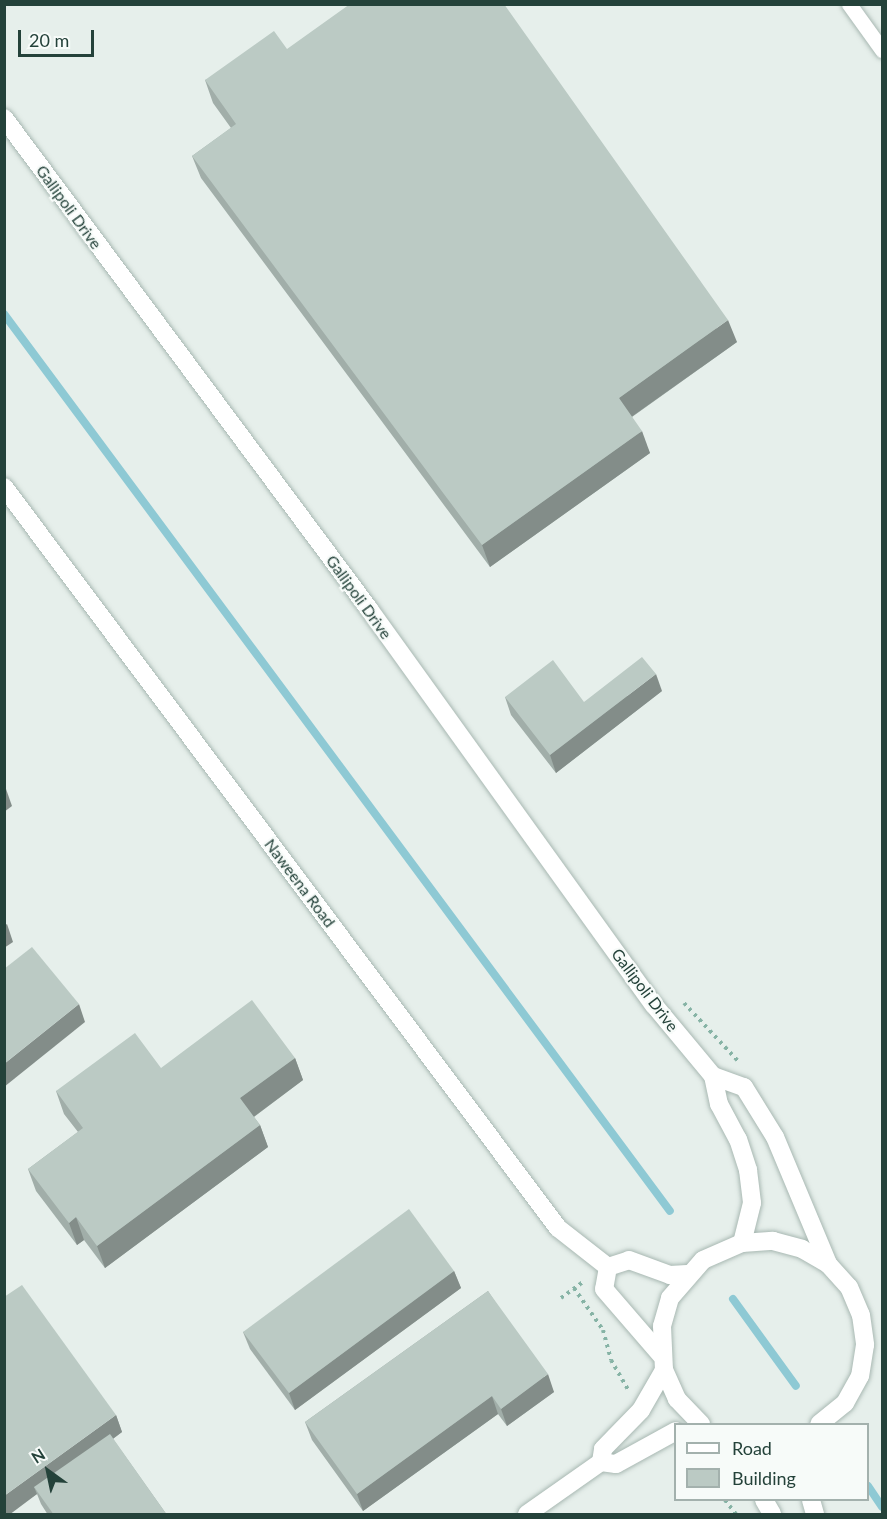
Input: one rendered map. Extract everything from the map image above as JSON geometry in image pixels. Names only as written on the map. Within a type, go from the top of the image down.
[{"type":"street","name":"Gallipoli Drive","points":[[4,118],[376,619],[654,1005],[713,1076],[720,1104],[738,1139],[748,1170],[752,1203],[742,1243]]},
{"type":"street","name":"Naweena Road","points":[[5,490],[558,1228],[608,1267]]},
{"type":"street","name":"Gallipoli Drive","points":[[713,1076],[744,1088],[776,1137],[828,1264]]},
{"type":"street","points":[[601,1462],[603,1449],[641,1410],[662,1363],[662,1326],[668,1307],[687,1274],[703,1260],[742,1243],[783,1244],[802,1249],[828,1264],[849,1287],[861,1315],[865,1345],[860,1376],[845,1403],[821,1423]]},
{"type":"street","points":[[687,1274],[670,1275],[629,1260],[608,1267],[604,1289],[662,1363],[677,1399],[696,1423]]},
{"type":"street","points":[[527,1515],[601,1462],[616,1464],[674,1432]]},
{"type":"street","points":[[765,1501],[772,1515]]},
{"type":"lane","points":[[849,4],[882,50]]},
{"type":"path","points":[[574,1288],[603,1330],[611,1360],[641,1410]]},
{"type":"path","points":[[726,1501],[736,1515]]},
{"type":"building","points":[[350,4],[504,4],[728,320],[619,398],[642,431],[482,545],[192,156],[236,124],[205,80],[274,31],[287,49]]},
{"type":"building","points":[[642,657],[656,674],[550,755],[505,697],[553,660],[584,702]]},
{"type":"building","points":[[32,947],[79,1004],[4,1064],[4,969]]},
{"type":"building","points":[[252,1000],[295,1058],[240,1098],[260,1125],[97,1246],[76,1217],[69,1223],[28,1169],[83,1128],[56,1091],[135,1033],[161,1068]]},
{"type":"building","points":[[409,1209],[454,1271],[289,1393],[243,1332]]},
{"type":"building","points":[[22,1285],[116,1415],[4,1496],[4,1297]]},
{"type":"building","points":[[488,1291],[548,1374],[501,1409],[492,1396],[357,1494],[305,1422]]},
{"type":"building","points":[[110,1434],[167,1515],[54,1515],[34,1487]]},
{"type":"waterway","points":[[4,314],[670,1211]]},
{"type":"waterway","points":[[733,1299],[796,1386]]},
{"type":"waterway","points":[[869,1488],[882,1507]]}]
